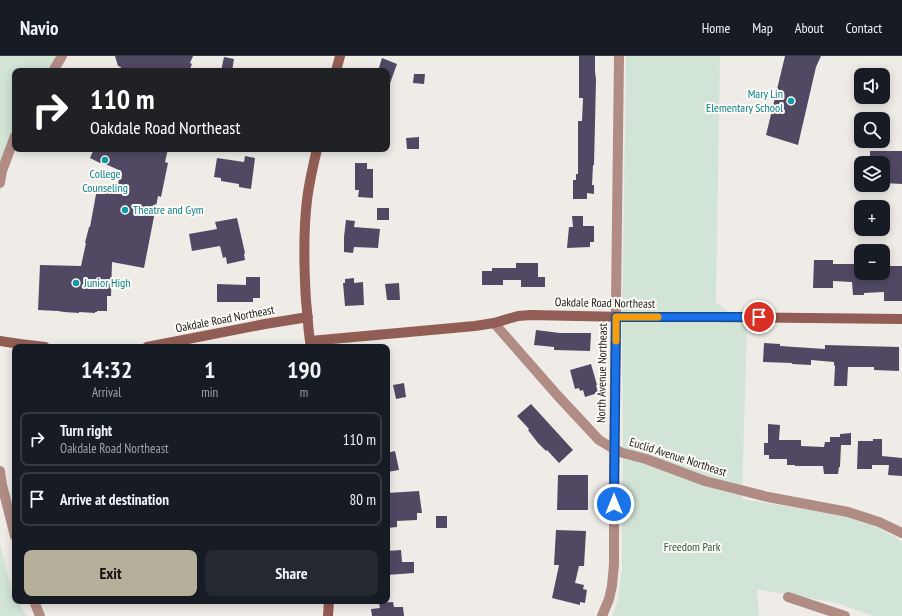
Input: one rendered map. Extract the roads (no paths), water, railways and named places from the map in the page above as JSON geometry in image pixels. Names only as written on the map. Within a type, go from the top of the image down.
[{"type":"street","points":[[55,68],[62,56]]},
{"type":"street","points":[[337,68],[340,56]]},
{"type":"street","name":"North Avenue Northeast","points":[[602,616],[609,599],[612,586],[614,564],[619,56]]},
{"type":"street","points":[[0,183],[2,171],[12,144]]},
{"type":"street","points":[[311,344],[304,274],[305,225],[310,178],[316,152]]},
{"type":"street","name":"Oakdale Road Northeast","points":[[311,344],[494,324],[518,316],[531,314],[616,317],[902,319]]},
{"type":"street","name":"Oakdale Road Northeast","points":[[165,344],[308,317]]},
{"type":"street","name":"Euclid Avenue Northeast","points":[[494,324],[552,390],[599,440],[614,449],[705,481],[768,497],[848,512],[879,522],[902,533]]},
{"type":"street","points":[[0,341],[20,344]]},
{"type":"street","points":[[0,470],[2,485],[12,524]]},
{"type":"street","points":[[788,597],[845,616]]},
{"type":"street","points":[[35,604],[40,616]]},
{"type":"street","points":[[328,616],[329,604]]},
{"type":"place","name":"Mary Lin Elementary School","points":[[791,101]]},
{"type":"place","name":"College Counseling","points":[[105,160]]},
{"type":"place","name":"Theatre and Gym","points":[[125,210]]},
{"type":"place","name":"Junior High","points":[[76,283]]},
{"type":"park label","name":"Freedom Park","points":[[692,547]]}]
